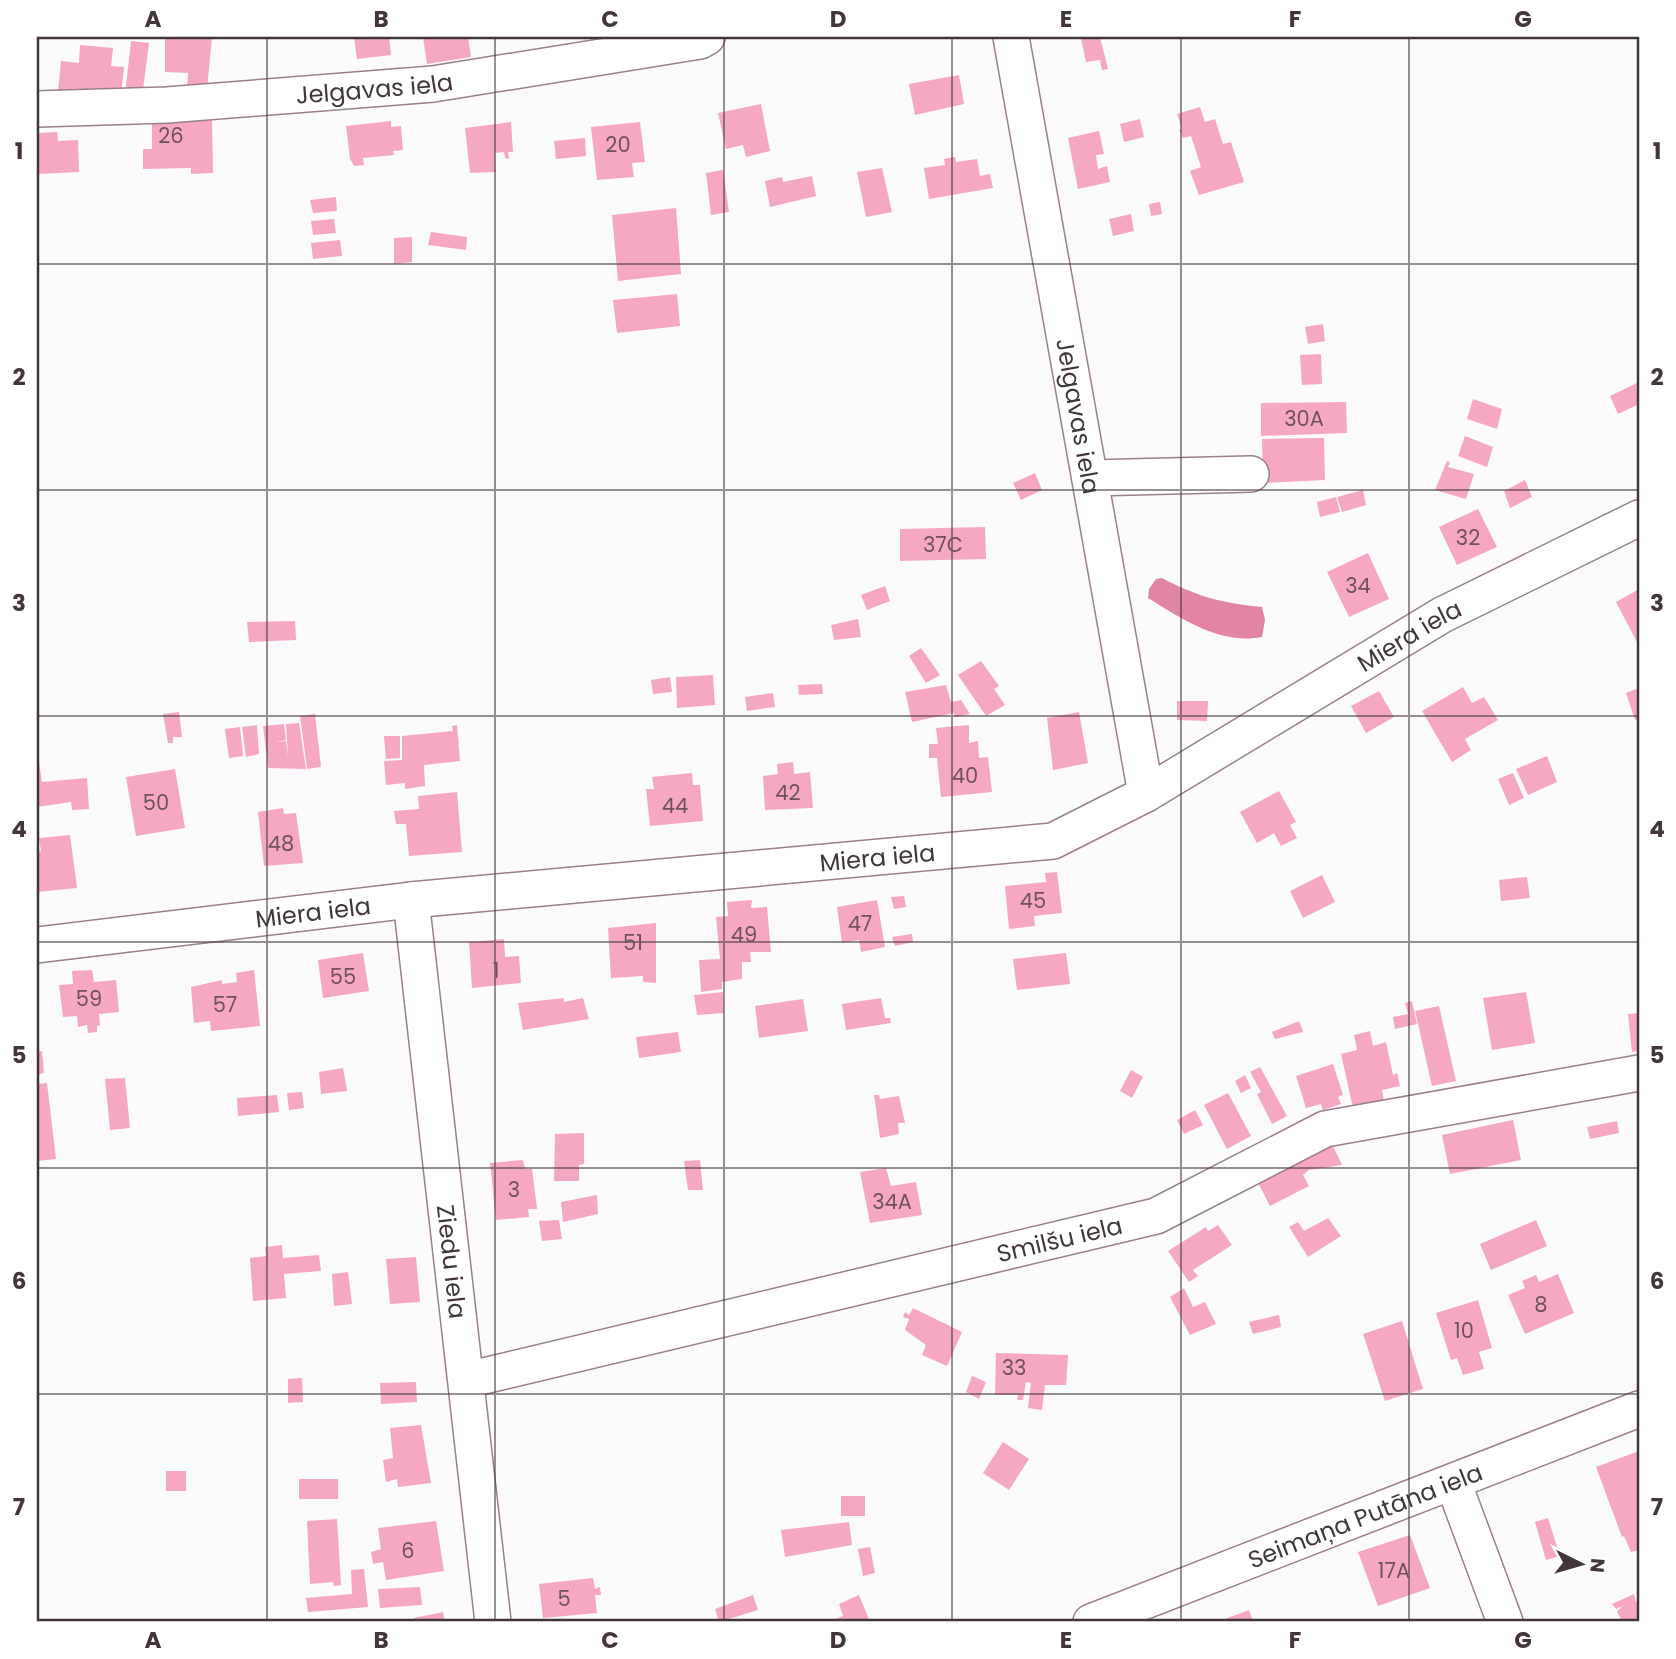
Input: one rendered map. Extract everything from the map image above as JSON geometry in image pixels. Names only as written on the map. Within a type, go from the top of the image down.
[{"type":"street","name":"Jelgavas iela","points":[[37,109],[167,105],[433,84],[701,41],[707,37]]},
{"type":"street","name":"Jelgavas iela","points":[[1012,37],[1146,794]]},
{"type":"street","points":[[1090,478],[1251,474]]},
{"type":"street","name":"Miera iela","points":[[37,945],[411,900],[1053,841],[1146,794],[1442,615],[1639,517]]},
{"type":"street","name":"Ziedu iela","points":[[411,900],[493,1622]]},
{"type":"street","name":"Smilšu iela","points":[[467,1380],[1156,1216],[1325,1129],[1639,1073]]},
{"type":"street","name":"Seimaņa Putāna iela","points":[[1091,1622],[1639,1409]]},
{"type":"street","points":[[1453,1482],[1505,1622]]},
{"type":"shaded area","points":[[1162,578],[1210,598],[1262,607],[1265,620],[1262,637],[1216,634],[1174,614],[1148,598],[1149,589],[1156,579]]},
{"type":"building","points":[[212,37],[207,90],[187,90],[188,73],[165,72],[165,38]]},
{"type":"building","points":[[354,37],[389,37],[391,55],[357,59]]},
{"type":"building","points":[[423,37],[468,37],[471,57],[427,64]]},
{"type":"building","points":[[1100,37],[1108,69],[1102,70],[1100,60],[1086,62],[1081,39]]},
{"type":"building","points":[[131,41],[149,43],[142,97],[125,95]]},
{"type":"building","points":[[80,45],[113,48],[111,66],[124,67],[121,96],[58,91],[61,61],[79,63]]},
{"type":"building","points":[[959,75],[964,104],[915,115],[909,84]]},
{"type":"building","points":[[761,104],[770,151],[746,157],[743,145],[726,149],[718,113]]},
{"type":"building","points":[[1200,107],[1205,122],[1215,119],[1223,144],[1231,142],[1244,182],[1199,195],[1190,171],[1201,167],[1191,136],[1183,138],[1179,130],[1182,129],[1177,114]]},
{"type":"building","points":[[212,119],[213,173],[191,174],[191,168],[143,169],[143,149],[152,149],[152,121]]},
{"type":"building","points":[[1140,119],[1144,137],[1124,142],[1120,124]]},
{"type":"building","points":[[391,121],[391,127],[401,126],[403,150],[393,151],[394,155],[363,158],[364,165],[354,166],[350,159],[346,126]]},
{"type":"building","points":[[511,122],[513,152],[508,152],[509,159],[505,158],[504,152],[495,153],[496,172],[470,173],[465,128]]},
{"type":"building","points":[[640,122],[645,162],[632,163],[634,177],[597,180],[591,127]]},
{"type":"building","points":[[1099,131],[1104,154],[1096,155],[1098,169],[1107,166],[1110,182],[1078,189],[1068,138]]},
{"type":"building","points":[[57,132],[58,141],[78,140],[79,172],[37,174],[37,133]]},
{"type":"building","points":[[585,138],[586,156],[556,159],[554,141]]},
{"type":"building","points":[[955,157],[956,162],[977,159],[980,176],[990,174],[993,188],[929,199],[924,168],[945,165],[944,159]]},
{"type":"building","points":[[882,168],[892,212],[866,217],[857,172]]},
{"type":"building","points":[[723,170],[729,212],[711,215],[706,173]]},
{"type":"building","points":[[812,176],[816,196],[770,207],[765,181],[782,177],[783,182]]},
{"type":"building","points":[[336,197],[337,211],[313,213],[310,200]]},
{"type":"building","points":[[1160,202],[1162,214],[1151,216],[1149,204]]},
{"type":"building","points":[[676,208],[681,274],[618,281],[612,215]]},
{"type":"building","points":[[1131,214],[1134,231],[1113,236],[1109,219]]},
{"type":"building","points":[[334,219],[336,233],[313,235],[311,221]]},
{"type":"building","points":[[431,232],[467,237],[466,250],[428,245]]},
{"type":"building","points":[[412,237],[412,262],[394,264],[394,238]]},
{"type":"building","points":[[340,240],[342,256],[313,259],[311,243]]},
{"type":"building","points":[[677,294],[680,326],[617,333],[613,300]]},
{"type":"building","points":[[1323,324],[1325,341],[1308,344],[1305,327]]},
{"type":"building","points":[[1321,354],[1322,384],[1302,385],[1300,355]]},
{"type":"building","points":[[1639,382],[1639,404],[1618,414],[1610,396]]},
{"type":"building","points":[[1473,399],[1502,409],[1497,429],[1467,419]]},
{"type":"building","points":[[1346,402],[1347,433],[1261,436],[1261,403]]},
{"type":"building","points":[[1465,436],[1493,447],[1487,467],[1458,456]]},
{"type":"building","points":[[1324,438],[1325,480],[1263,483],[1262,439]]},
{"type":"building","points":[[1447,461],[1450,462],[1448,467],[1474,474],[1466,499],[1435,490]]},
{"type":"building","points":[[1035,473],[1042,490],[1021,500],[1013,483]]},
{"type":"building","points":[[1525,480],[1532,497],[1510,508],[1504,491]]},
{"type":"building","points":[[1363,490],[1366,505],[1342,512],[1337,497]]},
{"type":"building","points":[[1336,497],[1340,512],[1320,517],[1317,502]]},
{"type":"building","points":[[1478,509],[1497,547],[1457,565],[1439,527]]},
{"type":"building","points":[[985,527],[986,559],[900,561],[900,529]]},
{"type":"building","points":[[1368,553],[1389,599],[1349,617],[1327,572]]},
{"type":"building","points":[[885,586],[890,601],[867,610],[861,595]]},
{"type":"building","points":[[1639,589],[1639,646],[1616,602]]},
{"type":"building","points":[[858,619],[861,637],[834,640],[831,625]]},
{"type":"building","points":[[295,621],[296,640],[249,642],[247,622]]},
{"type":"building","points":[[921,648],[940,675],[926,683],[909,656]]},
{"type":"building","points":[[981,661],[999,686],[994,689],[1005,705],[986,716],[958,675]]},
{"type":"building","points":[[713,675],[715,705],[677,708],[676,677]]},
{"type":"building","points":[[670,677],[672,692],[653,694],[651,680]]},
{"type":"building","points":[[822,684],[823,694],[799,695],[798,685]]},
{"type":"building","points":[[946,685],[951,702],[961,700],[970,714],[955,717],[954,713],[912,722],[905,692]]},
{"type":"building","points":[[1463,687],[1472,703],[1484,697],[1498,720],[1465,739],[1471,750],[1452,762],[1422,711]]},
{"type":"building","points":[[1639,688],[1639,719],[1635,720],[1626,693]]},
{"type":"building","points":[[1379,691],[1394,717],[1366,733],[1351,706]]},
{"type":"building","points":[[773,693],[775,707],[747,711],[745,697]]},
{"type":"building","points":[[1177,701],[1208,701],[1207,721],[1177,720]]},
{"type":"building","points":[[179,712],[182,737],[173,737],[173,743],[168,743],[163,714]]},
{"type":"building","points":[[1079,712],[1088,763],[1053,770],[1047,718]]},
{"type":"building","points":[[315,714],[321,767],[307,769],[300,716]]},
{"type":"building","points":[[299,723],[306,769],[268,768],[263,726],[284,724],[286,740],[276,742],[286,741],[288,756],[286,724]]},
{"type":"building","points":[[257,725],[259,754],[246,757],[242,727]]},
{"type":"building","points":[[457,725],[460,761],[424,765],[425,786],[405,789],[405,783],[386,785],[384,761],[402,760],[402,736],[453,731],[452,726]]},
{"type":"building","points":[[969,725],[969,743],[978,741],[979,758],[988,757],[992,792],[941,797],[937,758],[929,758],[929,744],[938,744],[936,728]]},
{"type":"building","points":[[240,727],[243,756],[229,758],[225,729]]},
{"type":"building","points":[[384,736],[400,736],[400,758],[386,759]]},
{"type":"building","points":[[37,750],[42,782],[87,778],[89,809],[72,810],[71,802],[37,807]]},
{"type":"building","points":[[1547,756],[1557,782],[1528,795],[1516,769]]},
{"type":"building","points":[[793,762],[794,774],[810,772],[813,808],[765,810],[763,776],[778,774],[777,764]]},
{"type":"building","points":[[175,769],[185,828],[136,836],[126,777]]},
{"type":"building","points":[[692,773],[693,785],[700,785],[703,821],[650,826],[646,789],[654,789],[652,777]]},
{"type":"building","points":[[1513,773],[1524,798],[1509,805],[1498,779]]},
{"type":"building","points":[[1279,791],[1296,822],[1290,825],[1297,838],[1281,846],[1274,833],[1257,843],[1240,812]]},
{"type":"building","points":[[457,792],[462,852],[409,856],[406,824],[396,824],[394,811],[419,809],[418,796]]},
{"type":"building","points":[[283,808],[284,814],[296,813],[303,863],[264,866],[258,812]]},
{"type":"building","points":[[70,835],[77,888],[37,892],[37,852],[41,851],[39,838]]},
{"type":"building","points":[[1057,872],[1062,913],[1034,916],[1035,926],[1009,929],[1005,886],[1046,882],[1045,873]]},
{"type":"building","points":[[1322,875],[1335,902],[1303,918],[1290,891]]},
{"type":"building","points":[[1527,877],[1530,898],[1501,901],[1499,880]]},
{"type":"building","points":[[904,896],[906,907],[894,909],[891,897]]},
{"type":"building","points":[[752,900],[751,908],[767,907],[771,952],[750,952],[751,962],[742,962],[742,979],[722,982],[722,989],[701,992],[699,960],[720,959],[716,917],[728,916],[727,902]]},
{"type":"building","points":[[877,900],[885,947],[861,952],[859,940],[842,943],[837,907]]},
{"type":"building","points":[[656,923],[656,983],[643,982],[643,976],[611,978],[608,928]]},
{"type":"building","points":[[912,934],[913,942],[895,946],[892,937]]},
{"type":"building","points":[[504,939],[505,957],[519,956],[521,983],[472,988],[469,942]]},
{"type":"building","points":[[363,953],[369,991],[323,998],[318,960]]},
{"type":"building","points":[[1066,953],[1070,984],[1017,990],[1013,959]]},
{"type":"building","points":[[92,970],[94,982],[116,980],[119,1012],[99,1014],[100,1025],[97,1026],[97,1032],[88,1033],[87,1025],[78,1027],[77,1016],[63,1017],[59,985],[73,984],[72,971]]},
{"type":"building","points":[[254,970],[260,1026],[211,1031],[210,1021],[194,1023],[191,987],[222,980],[222,984],[237,982],[236,973]]},
{"type":"building","points":[[723,992],[724,1013],[697,1015],[694,995]]},
{"type":"building","points":[[1526,992],[1535,1043],[1492,1050],[1483,998]]},
{"type":"building","points":[[564,998],[564,1002],[583,998],[589,1019],[523,1030],[518,1003]]},
{"type":"building","points":[[881,998],[885,1018],[890,1018],[891,1023],[846,1030],[842,1004]]},
{"type":"building","points":[[803,999],[808,1031],[759,1038],[755,1006]]},
{"type":"building","points":[[1412,1001],[1417,1024],[1395,1029],[1393,1017],[1408,1014],[1405,1003]]},
{"type":"building","points":[[1439,1006],[1456,1081],[1432,1086],[1415,1011]]},
{"type":"building","points":[[1639,1013],[1639,1051],[1632,1052],[1628,1014]]},
{"type":"building","points":[[1299,1021],[1303,1032],[1275,1039],[1272,1032]]},
{"type":"building","points":[[1370,1031],[1373,1046],[1386,1042],[1393,1075],[1397,1073],[1400,1086],[1382,1090],[1384,1101],[1353,1108],[1341,1054],[1357,1050],[1354,1035]]},
{"type":"building","points":[[678,1032],[681,1052],[639,1058],[636,1037]]},
{"type":"building","points":[[42,1051],[44,1073],[37,1075],[37,1052]]},
{"type":"building","points":[[1333,1064],[1343,1095],[1338,1097],[1341,1104],[1323,1110],[1321,1104],[1306,1108],[1296,1076]]},
{"type":"building","points":[[1260,1067],[1287,1116],[1272,1124],[1257,1094],[1261,1092],[1250,1072]]},
{"type":"building","points":[[343,1068],[347,1091],[321,1094],[319,1072]]},
{"type":"building","points":[[1131,1070],[1143,1077],[1132,1098],[1120,1091]]},
{"type":"building","points":[[1245,1075],[1251,1088],[1241,1093],[1235,1081]]},
{"type":"building","points":[[125,1078],[130,1128],[110,1130],[105,1079]]},
{"type":"building","points":[[47,1083],[56,1159],[37,1161],[37,1084]]},
{"type":"building","points":[[302,1092],[304,1108],[289,1110],[287,1093]]},
{"type":"building","points":[[1228,1093],[1251,1136],[1227,1149],[1204,1105]]},
{"type":"building","points":[[277,1095],[279,1112],[238,1116],[237,1098]]},
{"type":"building","points":[[874,1095],[879,1095],[880,1099],[899,1096],[905,1123],[898,1123],[899,1134],[880,1138]]},
{"type":"building","points":[[1195,1110],[1203,1125],[1184,1134],[1177,1120]]},
{"type":"building","points":[[1513,1120],[1521,1160],[1450,1174],[1442,1135]]},
{"type":"building","points":[[1617,1121],[1619,1133],[1590,1139],[1587,1127]]},
{"type":"building","points":[[584,1133],[584,1164],[579,1165],[579,1181],[554,1181],[555,1134]]},
{"type":"building","points":[[1331,1142],[1342,1165],[1309,1170],[1303,1175],[1309,1186],[1270,1206],[1253,1173]]},
{"type":"building","points":[[523,1160],[525,1169],[532,1169],[537,1209],[528,1209],[529,1217],[496,1220],[490,1163]]},
{"type":"building","points":[[700,1160],[703,1190],[688,1190],[684,1161]]},
{"type":"building","points":[[886,1168],[891,1186],[916,1182],[922,1215],[870,1223],[860,1172]]},
{"type":"building","points":[[597,1195],[598,1214],[563,1222],[561,1202]]},
{"type":"building","points":[[1328,1218],[1341,1236],[1308,1257],[1289,1227],[1298,1222],[1304,1231]]},
{"type":"building","points":[[559,1220],[562,1239],[542,1241],[539,1221]]},
{"type":"building","points":[[1536,1220],[1547,1246],[1491,1270],[1480,1244]]},
{"type":"building","points":[[1218,1225],[1232,1245],[1193,1270],[1198,1276],[1189,1282],[1168,1251],[1206,1227],[1208,1231]]},
{"type":"building","points":[[282,1245],[283,1258],[319,1255],[321,1271],[284,1274],[286,1298],[253,1301],[250,1258],[266,1256],[265,1247]]},
{"type":"building","points":[[416,1257],[420,1302],[390,1304],[386,1259]]},
{"type":"building","points":[[348,1272],[352,1304],[334,1306],[332,1274]]},
{"type":"building","points":[[1558,1274],[1574,1313],[1525,1334],[1508,1295],[1525,1288],[1522,1281],[1536,1275],[1539,1282]]},
{"type":"building","points":[[1184,1288],[1193,1307],[1205,1302],[1216,1324],[1190,1335],[1170,1297]]},
{"type":"building","points":[[1478,1300],[1492,1348],[1479,1352],[1484,1369],[1463,1375],[1457,1358],[1451,1360],[1436,1313]]},
{"type":"building","points":[[913,1308],[962,1332],[947,1366],[922,1355],[926,1345],[905,1330],[909,1319],[903,1317],[905,1312],[909,1315]]},
{"type":"building","points":[[1279,1315],[1281,1327],[1253,1334],[1249,1322]]},
{"type":"building","points":[[1402,1321],[1423,1389],[1385,1401],[1363,1334]]},
{"type":"building","points":[[996,1353],[1068,1355],[1066,1385],[1045,1385],[1042,1410],[1028,1408],[1031,1383],[1026,1382],[1023,1400],[1017,1400],[1018,1395],[995,1395]]},
{"type":"building","points":[[972,1376],[986,1382],[979,1399],[966,1392]]},
{"type":"building","points":[[302,1378],[303,1402],[288,1403],[288,1379]]},
{"type":"building","points":[[416,1382],[417,1402],[381,1404],[380,1383]]},
{"type":"building","points":[[421,1425],[431,1483],[398,1487],[397,1479],[386,1482],[383,1460],[393,1458],[390,1428]]},
{"type":"building","points":[[1003,1442],[1029,1459],[1009,1490],[983,1473]]},
{"type":"building","points":[[1639,1451],[1639,1550],[1631,1552],[1624,1536],[1622,1537],[1596,1467]]},
{"type":"building","points":[[166,1471],[186,1471],[186,1491],[166,1491]]},
{"type":"building","points":[[299,1479],[338,1479],[338,1499],[299,1499]]},
{"type":"building","points":[[841,1496],[865,1496],[865,1516],[841,1516]]},
{"type":"building","points":[[1548,1518],[1560,1556],[1546,1560],[1535,1522]]},
{"type":"building","points":[[337,1519],[341,1585],[334,1586],[333,1582],[310,1584],[307,1521]]},
{"type":"building","points":[[436,1521],[444,1571],[386,1580],[383,1562],[373,1564],[371,1552],[381,1549],[378,1528]]},
{"type":"building","points":[[849,1522],[852,1545],[785,1557],[781,1530]]},
{"type":"building","points":[[1410,1535],[1430,1588],[1378,1606],[1358,1552]]},
{"type":"building","points":[[870,1547],[875,1573],[863,1576],[858,1549]]},
{"type":"building","points":[[364,1569],[368,1607],[308,1612],[306,1598],[352,1594],[351,1570]]},
{"type":"building","points":[[593,1578],[595,1589],[600,1587],[601,1595],[595,1595],[597,1613],[543,1618],[539,1584]]},
{"type":"building","points":[[420,1587],[422,1605],[380,1608],[378,1589]]},
{"type":"building","points":[[1634,1594],[1636,1602],[1639,1601],[1639,1622],[1622,1622],[1617,1611],[1623,1606],[1616,1609],[1612,1604]]},
{"type":"building","points":[[753,1595],[758,1610],[719,1622],[715,1609]]},
{"type":"building","points":[[859,1595],[870,1622],[828,1622],[843,1616],[839,1604]]},
{"type":"building","points":[[1249,1610],[1253,1622],[1217,1622]]},
{"type":"building","points":[[443,1612],[445,1622],[415,1622],[414,1618]]}]
